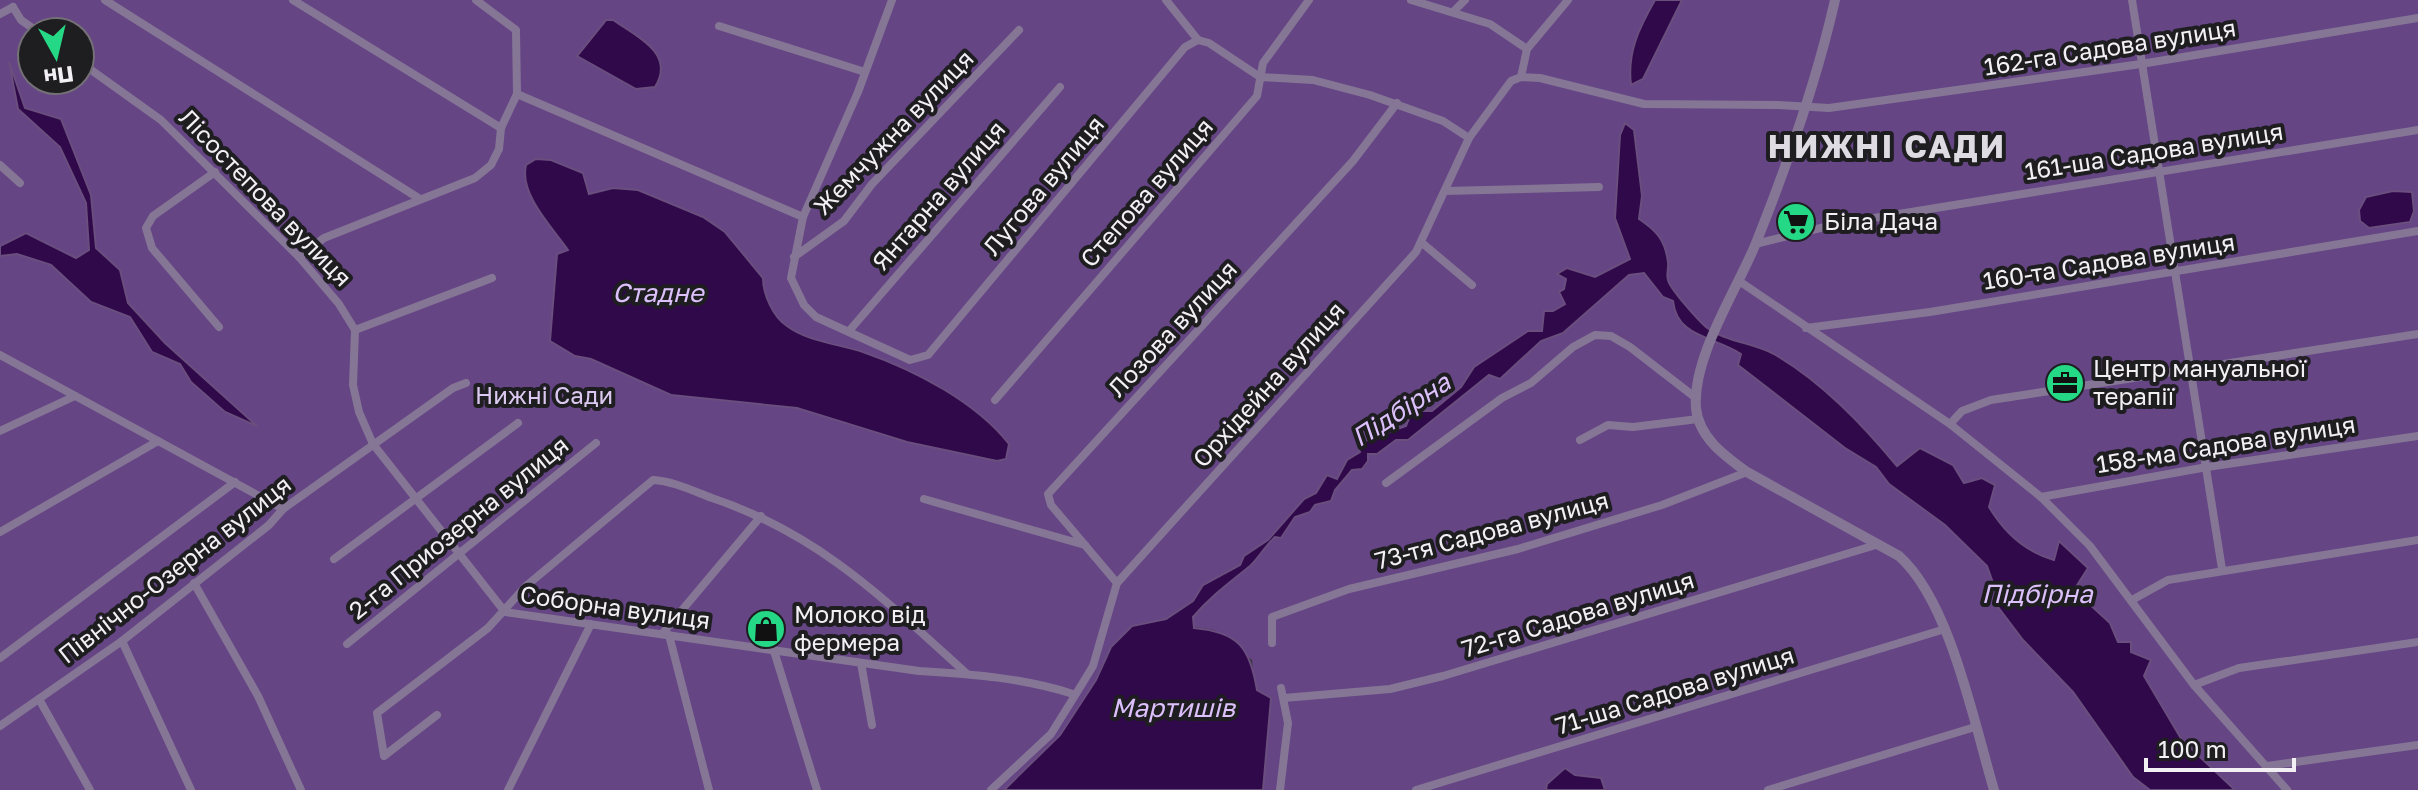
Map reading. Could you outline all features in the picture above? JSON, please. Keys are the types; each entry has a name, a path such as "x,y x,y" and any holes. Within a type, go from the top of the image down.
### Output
{"street":[{"path":"105,0 420,199"},
{"path":"293,0 501,128"},
{"path":"299,257 324,238 475,178 491,165 499,149 501,128 517,94 516,30 476,0"},
{"path":"849,331 816,317 799,296 791,278 793,257 803,217 892,0"},
{"path":"1166,0 1198,40 1209,43 1260,77 1313,80 1397,103 1443,121 1469,138"},
{"name":"Степова вулиця","path":"995,400 1257,96 1263,63 1309,0"},
{"path":"1411,0 1490,24 1527,49"},
{"path":"1454,11 1465,0"},
{"path":"1521,77 1527,49 1568,0"},
{"path":"1835,0 1808,109 1755,244 1703,362 1696,398 1698,419 1713,445 1747,472 1879,544 1914,569 1927,586 1945,629 1994,790"},
{"path":"2132,0 2222,569"},
{"path":"0,14 13,4"},
{"name":"162-га Садова вулиця","path":"1521,77 1644,104 1778,105 1808,109 1891,102 2418,18"},
{"path":"719,26 865,72"},
{"name":"Жемчужна вулиця","path":"793,257 844,221 872,184 1019,30"},
{"name":"Лугова вулиця","path":"849,331 910,360 921,359 1185,47 1198,40"},
{"name":"Лісостепова вулиця","path":"96,73 161,120 215,172 299,257 339,304 355,330"},
{"name":"Орхідейна вулиця","path":"991,790 1051,734 1093,666 1117,583 1416,252 1469,138 1503,87 1521,77"},
{"name":"Янтарна вулиця","path":"849,331 1060,87"},
{"path":"517,94 803,217"},
{"name":"Лозова вулиця","path":"1117,583 1051,505 1048,494 1343,172 1397,103"},
{"name":"161-ша Садова вулиця","path":"1755,244 1837,224 2418,130"},
{"path":"0,165 20,183"},
{"path":"215,172 153,216 146,228 152,248 219,327"},
{"path":"1445,191 1599,187"},
{"name":"160-та Садова вулиця","path":"1805,328 1930,312 2418,231"},
{"path":"1421,242 1472,285"},
{"path":"373,444 359,412 353,385 355,330 492,278"},
{"path":"1739,281 1950,424 2041,497 2090,546 2194,685 2287,790"},
{"path":"1950,424 1962,411 1991,400 2418,334"},
{"path":"1386,483 1502,398 1531,383 1573,347 1595,335 1611,336 1630,347 1696,398"},
{"path":"0,355 283,509"},
{"name":"Північно-Озерна вулиця","path":"0,726 122,641 269,525 283,509 453,388 466,383"},
{"path":"0,431 75,396"},
{"path":"1580,440 1608,425 1633,427 1698,419"},
{"path":"334,559 518,423"},
{"name":"158-ма Садова вулиця","path":"2041,497 2207,467 2418,436"},
{"path":"0,532 158,441"},
{"name":"2-га Приозерна вулиця","path":"347,644 596,443"},
{"name":"Соборна вулиця","path":"373,444 505,612 861,663 966,674 1073,694"},
{"name":"73-тя Садова вулиця","path":"1272,643 1272,617 1285,612 1349,589 1518,549 1662,505 1747,472"},
{"path":"437,715 384,756 377,713 505,612 526,586 653,480 761,516 839,561 966,674"},
{"path":"0,658 235,482"},
{"path":"924,499 1086,545"},
{"path":"709,790 665,635 761,516"},
{"path":"2132,600 2168,580 2418,540"},
{"name":"72-га Садова вулиця","path":"1284,698 1390,689 1443,676 1879,544"},
{"path":"194,583 258,696 301,790"},
{"path":"508,790 591,624"},
{"name":"71-ша Садова вулиця","path":"1416,790 1945,629"},
{"path":"122,641 191,790"},
{"path":"2194,685 2239,668 2418,642"},
{"path":"774,651 817,790"},
{"path":"861,663 872,725"},
{"path":"1280,790 1288,723 1281,688"},
{"path":"39,699 90,790"},
{"path":"1768,790 1975,727"},
{"path":"2267,766 2418,745"}],"green space":[{"name":"Нижні Сади","path":"0,0 2418,0 2418,790 1263,790 1252,660 1214,630 1160,621 1133,626 1111,647 1096,680 1060,735 1004,790 0,790"}],"water":[{"path":"1655,0 1682,0 1643,79 1631,85 1631,62 1636,41"},
{"path":"606,20 613,20 651,47 661,65 655,87 636,89 577,56"},
{"path":"9,62 16,82 16,96 21,96 25,108 61,119 91,195 96,248 120,270 128,303 165,343 257,426 225,412 191,382 180,364 152,352 130,317 91,302 51,265 17,254 0,256 0,246 26,233 76,258 89,250 86,203 60,147 18,109"},
{"path":"1625,123 1634,130 1642,196 1639,219 1662,242 1667,254 1667,278 1697,318 1713,332 1774,354 1809,377 1855,419 1897,466 1920,448 1953,465 1964,483 1982,478 1995,485 1989,507 2009,533 2025,546 2054,560 2059,541 2088,568 2074,590 2110,623 2118,642 2131,642 2131,652 2151,660 2144,676 2182,740 2235,790 2150,790 2133,777 2073,692 2023,640 1995,603 1997,594 1987,566 1945,525 1889,484 1876,467 1845,448 1738,365 1741,354 1689,329 1676,313 1673,301 1663,297 1644,273 1629,275 1563,333 1541,341 1500,379 1489,375 1408,440 1396,440 1377,454 1368,454 1368,461 1362,469 1352,470 1335,490 1331,501 1315,505 1310,512 1295,517 1281,538 1275,537 1253,563 1193,617 1194,628 1222,633 1240,645 1251,663 1257,690 1271,698 1263,790 1004,790 1060,735 1096,680 1111,647 1132,626 1166,619 1193,601 1203,585 1240,565 1244,556 1268,540 1304,499 1316,493 1327,475 1337,479 1347,460 1360,452 1357,444 1406,426 1412,411 1432,411 1461,387 1474,367 1528,331 1542,331 1544,311 1553,311 1565,304 1559,292 1564,289 1566,279 1557,274 1567,268 1595,277 1630,259 1615,218 1620,135"},
{"name":"Стадне","path":"536,159 551,160 583,173 589,194 613,188 638,190 703,217 725,232 763,278 770,305 782,322 804,336 883,359 943,389 980,414 1009,444 1006,459 997,461 907,442 797,408 671,395 591,359 575,356 550,341 557,254 568,250 538,210 527,187 526,165"},
{"path":"2393,191 2412,192 2414,211 2410,222 2369,228 2360,221 2359,210 2366,197"},
{"path":"1565,768 1575,775 1601,778 1605,790 1546,790 1547,784"}],"place":[{"name":"Біла Дача","path":"1796,222"},
{"name":"Центр мануальної терапії","path":"2065,383"},
{"name":"Молоко від фермера","path":"766,629"}],"district":[{"name":"НИЖНІ САДИ","path":"1887,147"}],"water label":[{"name":"Підбірна","path":"1401,410"},
{"name":"Підбірна","path":"2037,594"},
{"name":"Мартишів","path":"1173,708"}]}
